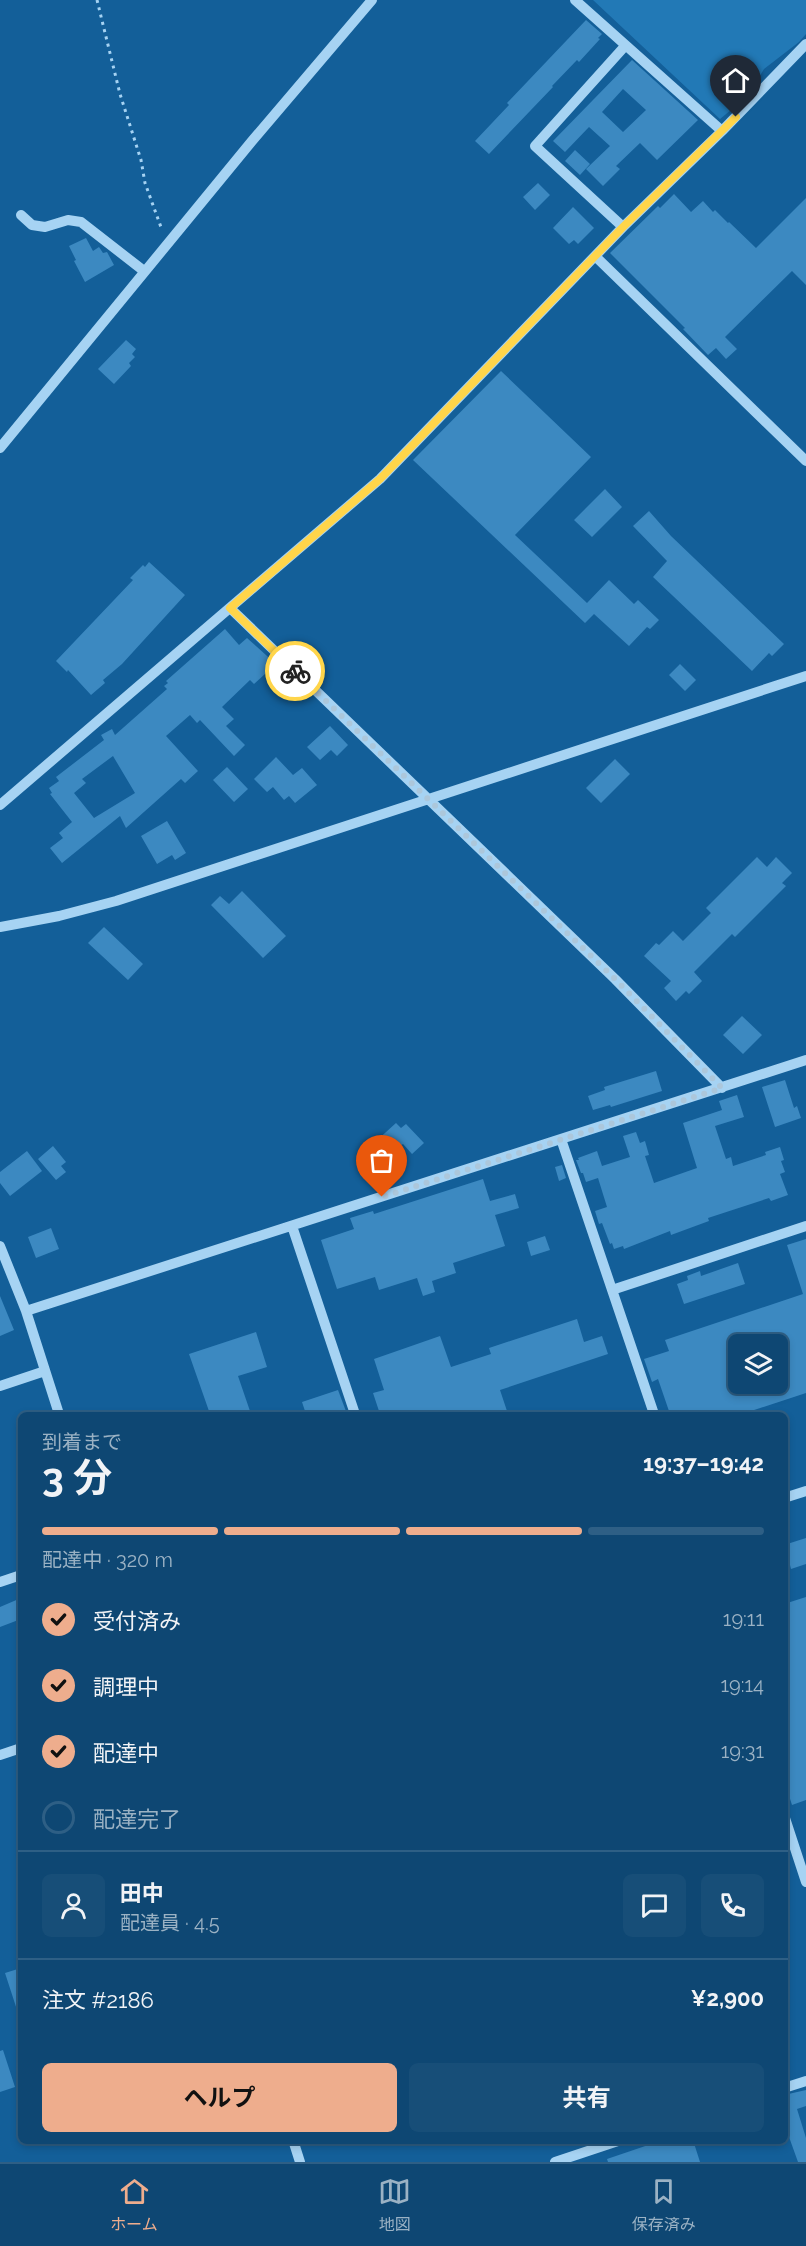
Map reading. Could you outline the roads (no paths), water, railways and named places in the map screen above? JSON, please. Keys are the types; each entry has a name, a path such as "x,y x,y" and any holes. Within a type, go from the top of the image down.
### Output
{"street":[{"path":"0,448 168,242 372,0"},
{"path":"575,0 722,131"},
{"path":"0,806 380,479 623,227 722,131 806,44"},
{"path":"623,227 535,146 625,46"},
{"path":"21,215 32,225 45,226 68,220 81,222 144,271"},
{"path":"596,257 806,461"},
{"path":"230,608 615,979 722,1088"},
{"path":"0,927 59,916 116,901 806,676"},
{"path":"26,1311 806,1060"},
{"path":"561,1139 653,1412"},
{"path":"292,1226 354,1412"},
{"path":"612,1290 806,1226"},
{"path":"0,1246 26,1311 58,1412"},
{"path":"0,1386 45,1371"},
{"path":"788,1497 806,1491"},
{"path":"0,1582 18,1576"},
{"path":"0,1755 18,1749"},
{"path":"788,1827 806,1882"},
{"path":"788,2087 806,2081"},
{"path":"294,2144 300,2162"},
{"path":"555,2162 609,2144"}]}
